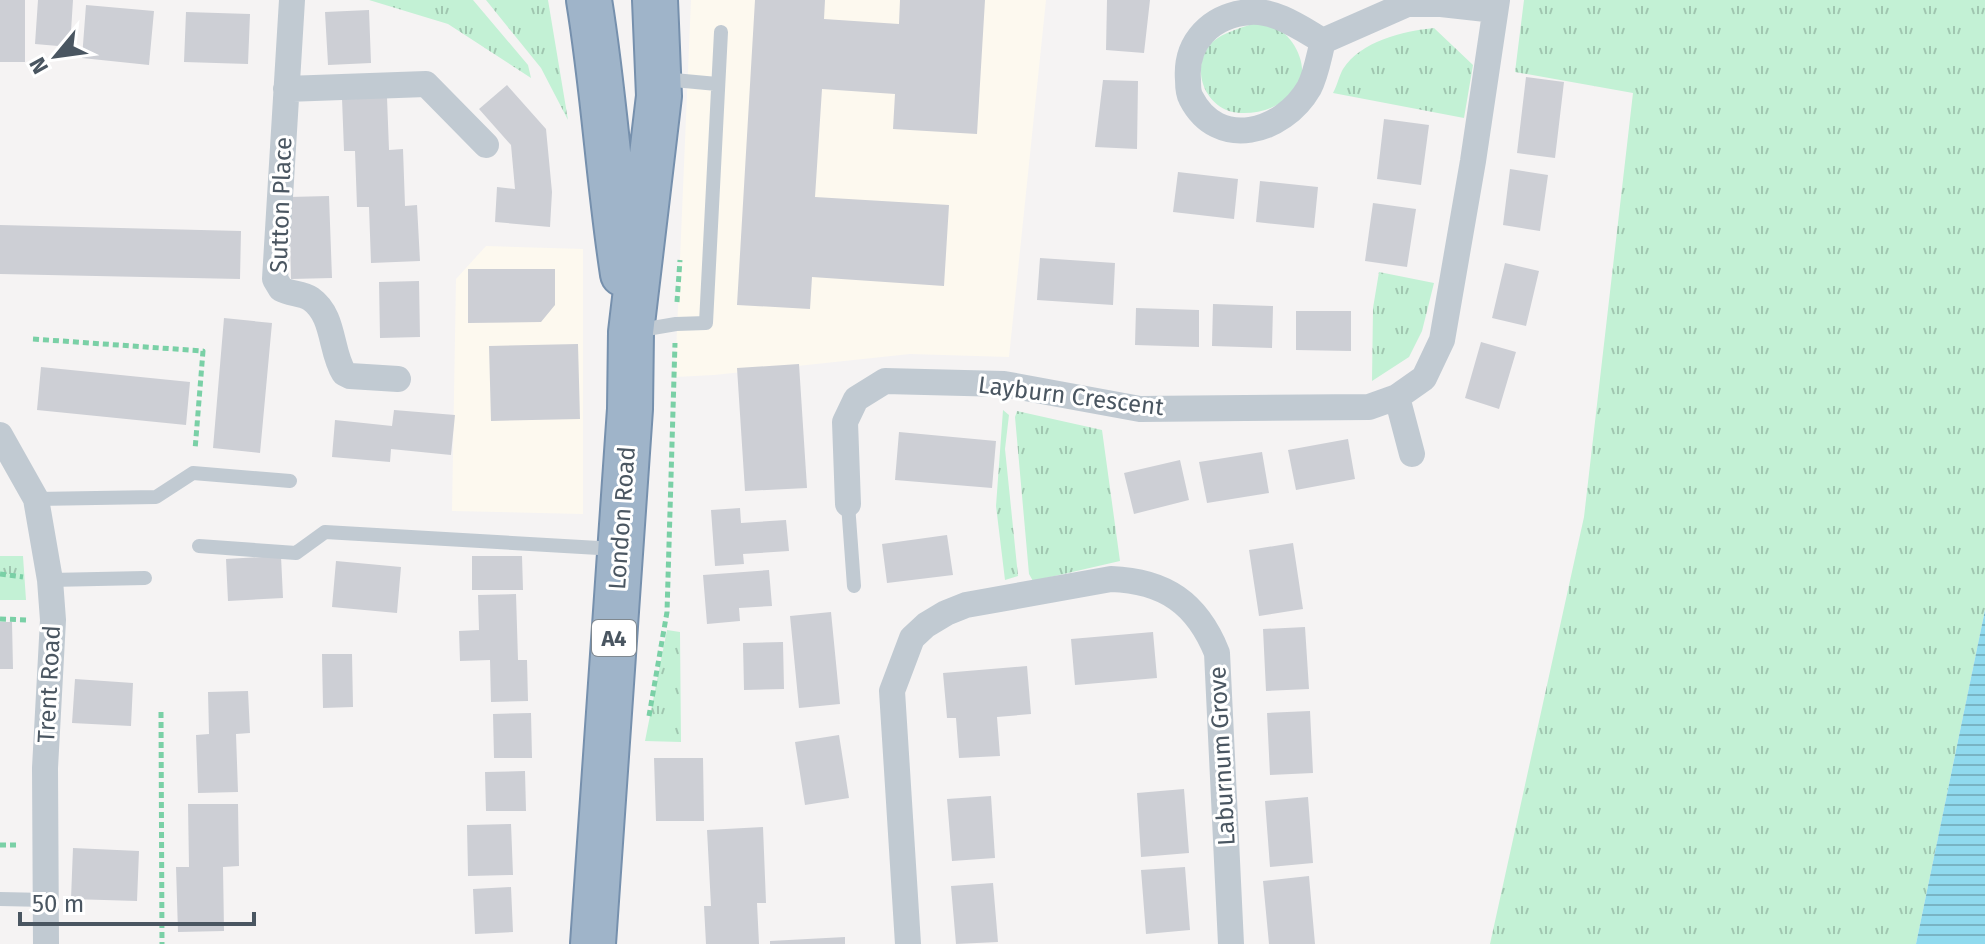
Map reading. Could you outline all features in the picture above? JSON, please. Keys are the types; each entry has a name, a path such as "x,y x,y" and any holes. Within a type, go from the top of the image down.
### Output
{"highway":[{"name":"London Road","path":"589,0 605,112 614,219 631,332"},
{"name":"London Road","path":"593,944 630,409 631,332 659,79 655,0"}],"street":[{"name":"Sutton Place","path":"292,0 275,279 286,292 304,296 319,306 333,336 344,373 398,379"},
{"path":"1323,41 1285,19 1273,16 1251,12 1220,20 1194,40 1186,63 1189,96 1207,120 1234,131 1263,128 1287,115 1309,87 1323,41 1407,4 1496,5"},
{"name":"Layburn Crescent","path":"848,504 845,422 856,399 885,381 1004,384 1140,409 1369,407 1397,397 1424,378 1442,340 1496,5"},
{"path":"286,89 426,84 486,145"},
{"path":"1397,397 1412,454"},
{"name":"Trent Road","path":"0,435 36,499 50,580 53,620 45,768 46,944"},
{"name":"Laburnum Grove","path":"908,944 892,691 912,638 926,625 966,605 1111,579 1152,585 1186,604 1200,620 1217,653 1231,944"}],"lane":[{"path":"631,332 676,324 706,323 721,32"},
{"path":"659,79 717,84"},
{"path":"36,499 156,497 193,473 290,481"},
{"path":"848,504 854,586"},
{"path":"199,546 296,553 325,532 620,549"},
{"path":"50,580 145,578"},
{"path":"0,899 46,900"}],"path":[{"path":"647,728 667,612 681,246"},
{"path":"33,339 203,351 193,473"},
{"path":"161,712 162,944"}],"shaded area":[{"path":"691,0 1046,0 1009,357 910,354 675,377"},
{"path":"486,246 583,249 583,514 452,511 456,279"}],"green space":[{"path":"369,0 473,0 528,65 531,78 448,24"},
{"path":"486,0 548,0 568,120 541,68"},
{"path":"1524,0 1985,0 1985,610 1916,944 1490,944 1584,517 1633,93 1515,72"},
{"path":"1252,24 1268,24 1285,34 1300,58 1302,77 1293,93 1278,105 1258,112 1238,113 1220,107 1213,100 1203,83 1201,64 1209,46 1218,38"},
{"path":"1434,28 1473,65 1464,118 1333,93 1343,69 1360,51 1396,35"},
{"path":"1379,272 1434,283 1422,331 1409,357 1372,381 1373,308"},
{"path":"1003,410 1009,415 1005,449 1018,576 1005,580 996,506"},
{"path":"1017,411 1102,430 1120,561 1033,581 1029,574 1015,417"},
{"path":"0,556 23,556 26,600 0,600"},
{"path":"667,630 680,632 681,742 645,741"}],"water":[{"path":"1985,610 1985,944 1916,944"}],"building":[{"path":"0,0 25,0 25,62 0,62"},
{"path":"38,0 73,0 70,47 35,44"},
{"path":"755,0 825,0 824,19 899,24 900,0 985,0 977,134 893,129 895,94 822,89 815,197 949,205 944,286 812,277 810,309 737,305"},
{"path":"1107,0 1150,0 1144,53 1106,50"},
{"path":"86,5 154,11 149,65 82,58"},
{"path":"369,10 371,63 328,65 325,12"},
{"path":"186,12 250,14 248,64 184,62"},
{"path":"1526,77 1564,82 1555,158 1517,153"},
{"path":"1103,80 1138,81 1137,149 1095,147"},
{"path":"507,85 546,129 552,192 550,227 495,222 497,187 515,189 511,145 479,109"},
{"path":"387,97 389,150 403,149 405,206 417,205 420,261 371,263 369,207 357,207 355,151 344,151 342,98"},
{"path":"1384,119 1429,125 1421,185 1377,179"},
{"path":"1510,169 1548,175 1540,231 1503,225"},
{"path":"1178,172 1238,179 1234,219 1173,212"},
{"path":"1260,181 1318,187 1314,228 1256,222"},
{"path":"329,196 332,278 291,279 289,197"},
{"path":"1373,203 1416,209 1407,267 1365,261"},
{"path":"0,225 241,231 240,279 0,274"},
{"path":"1040,258 1115,263 1113,305 1037,300"},
{"path":"1505,263 1539,271 1526,326 1492,318"},
{"path":"468,269 555,269 555,305 541,322 468,323"},
{"path":"419,281 420,337 380,338 379,282"},
{"path":"1213,304 1273,306 1272,348 1212,346"},
{"path":"1136,308 1199,310 1199,347 1135,345"},
{"path":"1296,311 1351,311 1351,351 1296,350"},
{"path":"224,318 272,323 260,453 213,448"},
{"path":"1481,342 1516,352 1499,409 1465,398"},
{"path":"578,344 580,419 491,421 489,346"},
{"path":"799,364 807,488 745,491 737,368"},
{"path":"41,367 190,382 186,425 37,410"},
{"path":"394,410 455,415 451,455 391,449 390,462 332,457 335,420 392,426"},
{"path":"899,432 996,441 992,488 895,480"},
{"path":"1348,439 1355,479 1296,490 1288,450"},
{"path":"1262,452 1269,493 1207,503 1199,462"},
{"path":"1180,460 1189,500 1134,514 1124,473"},
{"path":"740,508 741,523 786,520 789,551 743,554 744,564 715,566 711,510"},
{"path":"947,535 953,575 887,583 882,544"},
{"path":"1293,543 1303,609 1259,616 1249,550"},
{"path":"281,556 283,598 228,601 226,559"},
{"path":"472,556 522,556 523,590 472,590"},
{"path":"336,561 401,567 397,613 332,607"},
{"path":"769,570 772,606 739,608 740,621 707,624 703,575"},
{"path":"516,594 518,660 527,660 528,701 491,702 490,660 460,661 459,631 479,630 478,595"},
{"path":"831,612 840,704 799,708 790,616"},
{"path":"0,622 12,622 13,669 0,669"},
{"path":"1305,627 1309,689 1266,691 1263,629"},
{"path":"1153,632 1157,678 1075,685 1071,639"},
{"path":"783,642 784,689 744,690 743,643"},
{"path":"322,654 352,654 353,707 323,708"},
{"path":"1027,666 1031,714 997,717 1000,756 959,758 956,718 947,718 943,673"},
{"path":"75,679 133,683 131,726 72,723"},
{"path":"248,691 250,733 236,734 238,792 198,793 196,735 209,734 208,692"},
{"path":"1310,711 1313,773 1270,775 1267,713"},
{"path":"531,713 532,758 494,758 493,714"},
{"path":"839,735 849,798 805,805 795,742"},
{"path":"654,758 703,758 704,821 656,821"},
{"path":"525,771 526,811 486,811 485,772"},
{"path":"1184,789 1189,853 1141,857 1137,793"},
{"path":"991,796 995,858 952,861 947,799"},
{"path":"1308,797 1313,863 1270,867 1265,801"},
{"path":"188,804 238,804 239,866 223,867 224,931 178,932 176,867 189,867"},
{"path":"511,824 513,875 468,876 467,825"},
{"path":"763,827 766,903 757,903 759,944 706,944 704,906 711,906 707,830"},
{"path":"73,848 139,851 137,901 71,899"},
{"path":"1185,867 1190,930 1146,934 1141,870"},
{"path":"1309,876 1315,944 1269,944 1263,881"},
{"path":"993,883 998,942 956,944 951,886"},
{"path":"511,887 513,932 475,934 473,889"},
{"path":"845,937 845,944 770,944 770,941"}]}
